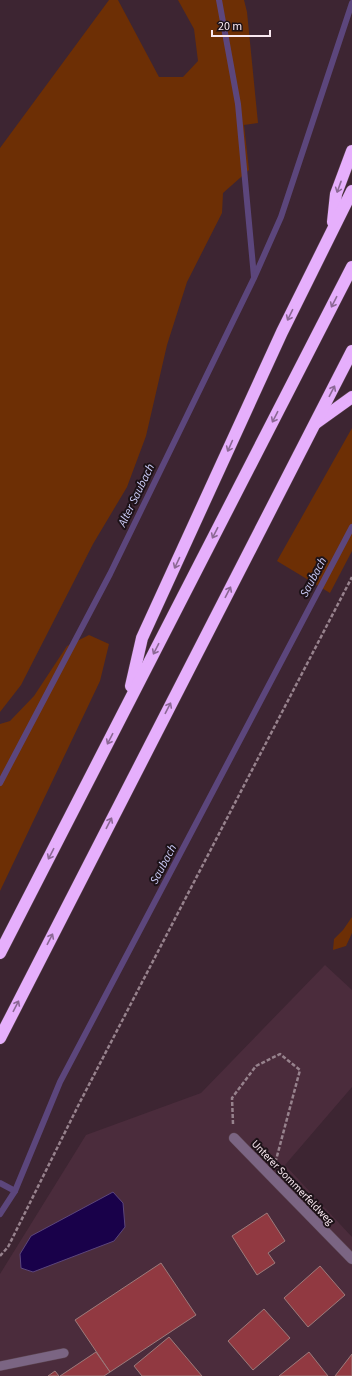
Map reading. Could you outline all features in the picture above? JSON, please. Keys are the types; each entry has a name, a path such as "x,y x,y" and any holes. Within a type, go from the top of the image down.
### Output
{"highway":[{"path":"332,229 336,194 352,150"},
{"path":"127,704 142,638 282,332 352,191"},
{"path":"0,953 352,267"},
{"path":"0,1038 352,351"},
{"path":"314,425 352,397"}],"street":[{"name":"Unterer Sommerfeldweg","path":"234,1138 352,1259"}],"lane":[{"path":"0,1366 64,1353"}],"path":[{"path":"0,1256 8,1247 80,1102 352,577"},
{"path":"234,1138 232,1098 256,1066 280,1054 300,1070 272,1176"}],"shaded area":[{"path":"109,0 118,0 159,77 183,77 198,61 194,29 178,0 244,0 247,12 258,123 244,125 249,170 223,193 222,213 187,282 167,345 146,436 127,487 93,544 21,685 0,712 0,148"},
{"path":"352,428 352,551 330,593 277,561"},
{"path":"89,635 109,644 100,681 0,891 0,724 10,721 34,696 67,646"},
{"path":"352,917 352,933 346,946 333,950 334,939 343,930"},
{"path":"325,965 352,990 352,1087 285,1165 352,1237 352,1376 0,1376 0,1274 86,1135 201,1093"},
{"path":"113,1192 123,1203 125,1227 114,1241 33,1272 21,1268 20,1254 31,1236"}],"building":[{"path":"267,1213 285,1241 268,1253 275,1263 257,1275 232,1236"},
{"path":"161,1263 196,1315 110,1372 75,1320"},
{"path":"320,1266 345,1295 308,1327 284,1298"},
{"path":"264,1309 290,1338 253,1370 228,1341"},
{"path":"169,1337 202,1376 142,1376 134,1366"},
{"path":"96,1352 110,1372 104,1376 60,1376"},
{"path":"309,1352 328,1376 279,1376"},
{"path":"352,1354 352,1376 335,1376"},
{"path":"55,1371 59,1376 48,1376"}],"waterway":[{"path":"219,0 238,104 254,277"},
{"name":"Alter Saubach","path":"0,783 110,574 254,278 281,217 352,3"},
{"name":"Saubach","path":"0,1214 15,1191 60,1082 352,527"},
{"path":"0,1183 15,1191"}]}
